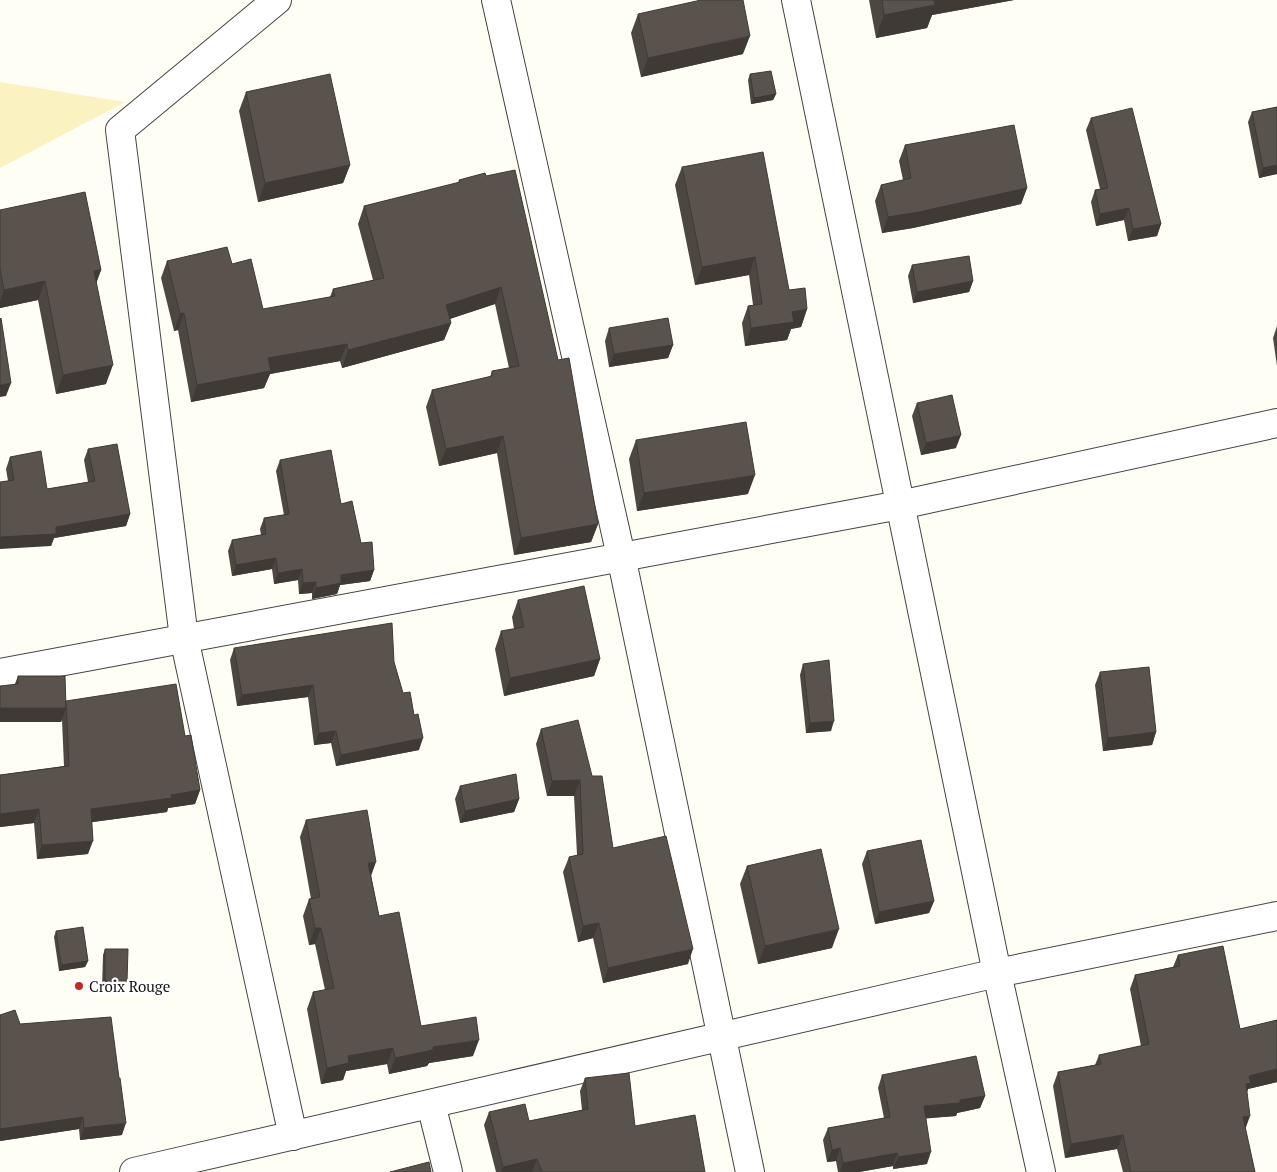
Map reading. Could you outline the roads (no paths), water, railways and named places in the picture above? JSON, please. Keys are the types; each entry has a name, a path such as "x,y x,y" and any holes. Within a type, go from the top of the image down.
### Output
{"street":[{"path":"277,0 120,130 184,638 293,1136"},
{"path":"496,0 621,556 750,1172"},
{"path":"796,0 996,974 1041,1172"},
{"path":"0,673 900,505 1277,423"},
{"path":"134,1172 207,1164 293,1136 431,1104 996,974 1277,916"},
{"path":"431,1104 448,1172"}],"place":[{"name":"Croix Rouge","path":"79,986"}]}
